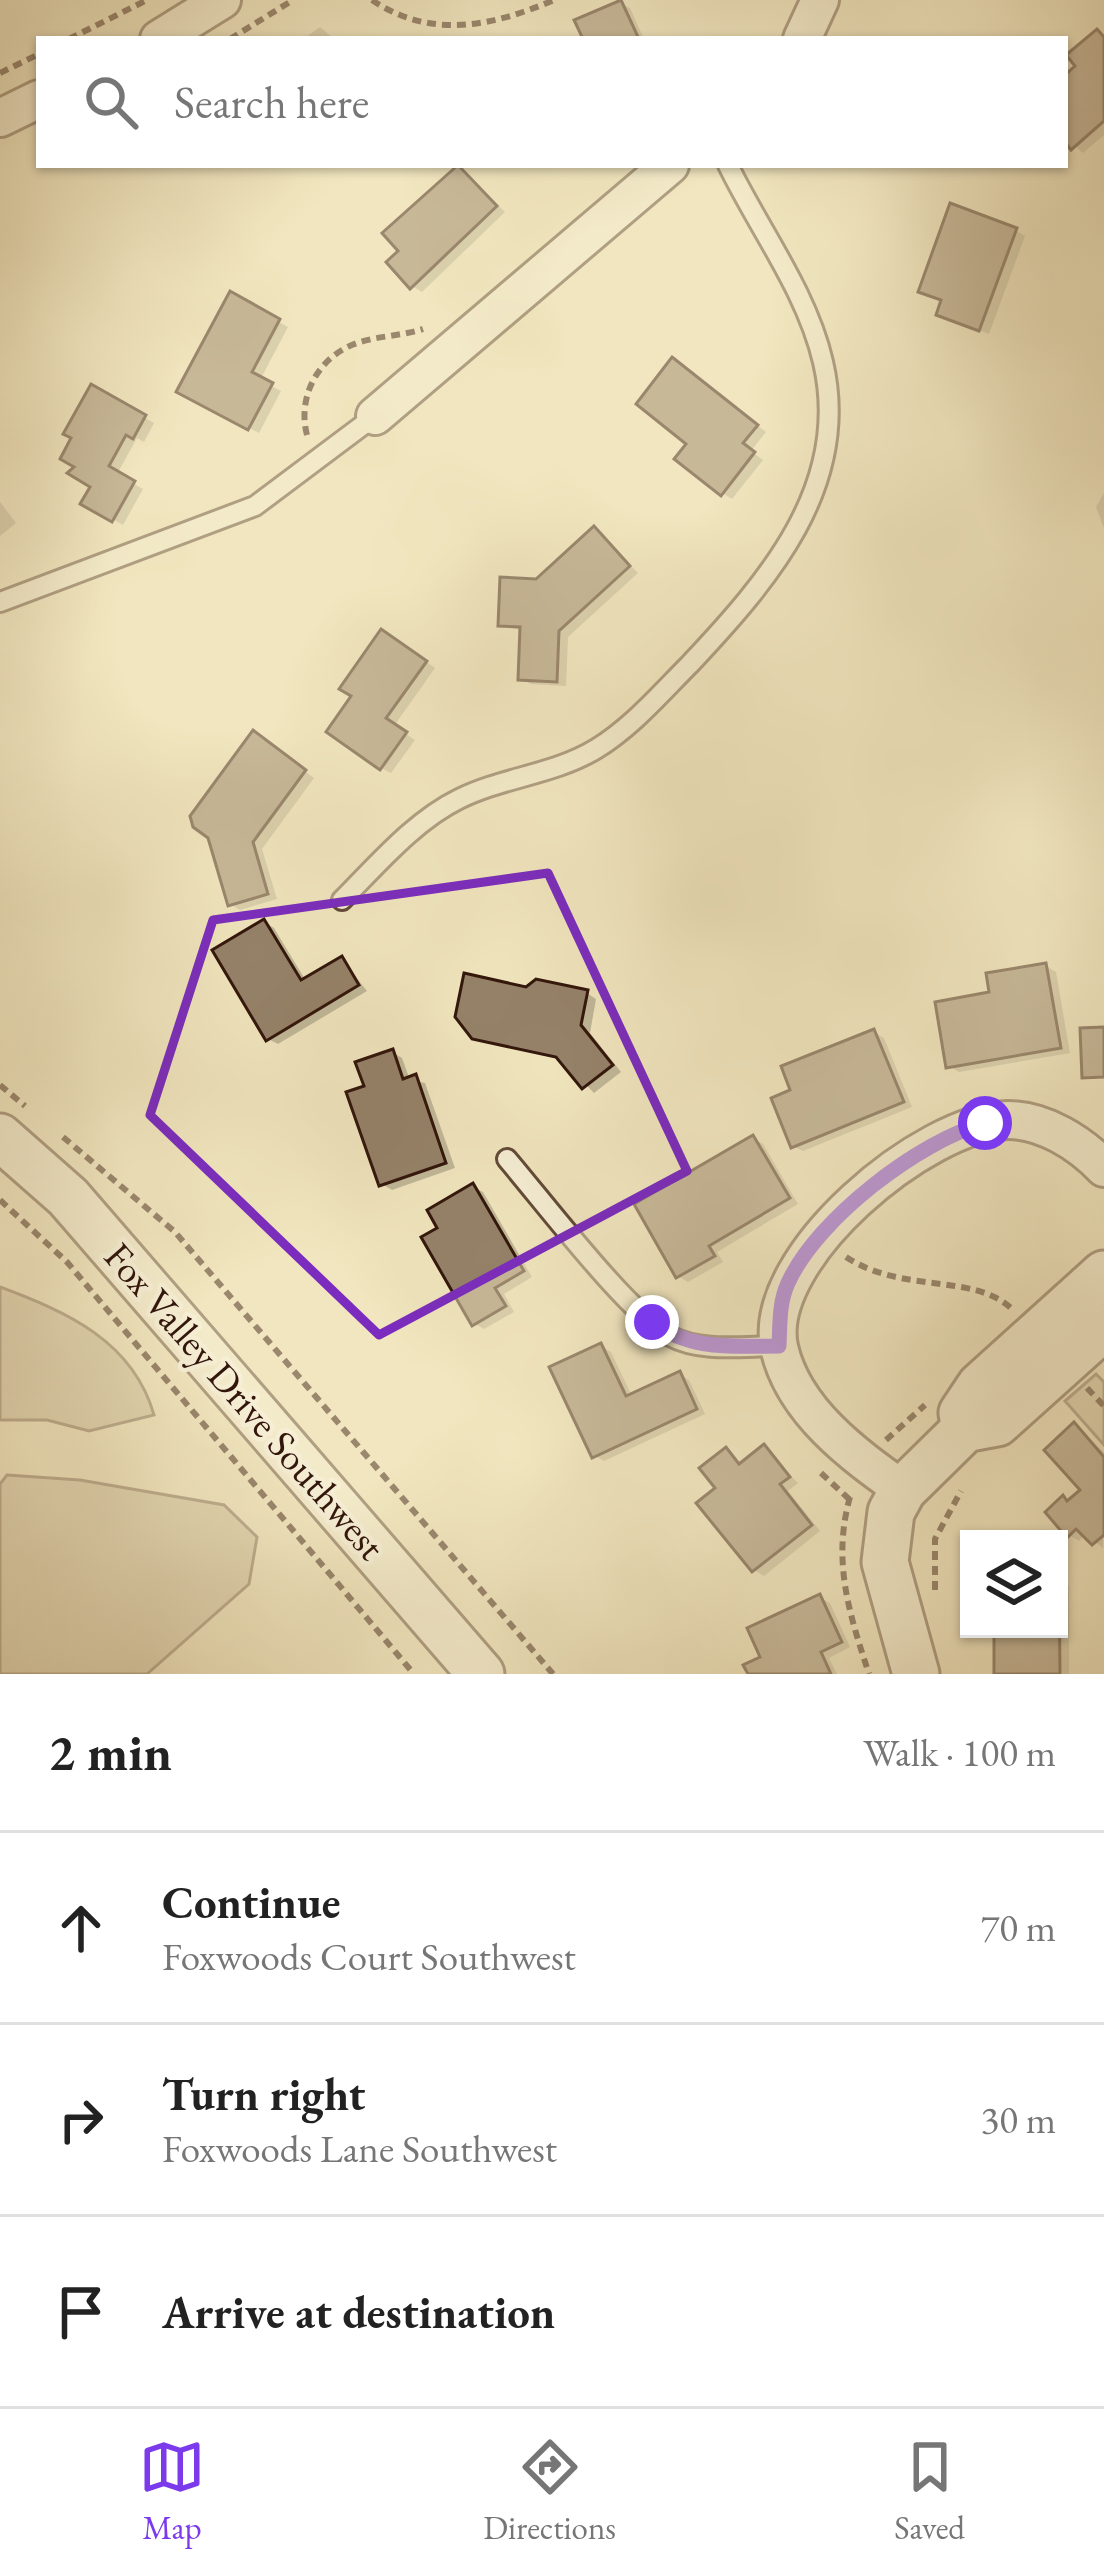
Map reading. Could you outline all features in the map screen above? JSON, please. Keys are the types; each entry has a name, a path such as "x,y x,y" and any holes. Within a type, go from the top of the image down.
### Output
{"street":[{"path":"164,36 222,0"},
{"path":"803,36 820,0"},
{"path":"0,118 36,100"},
{"path":"375,416 666,168"},
{"path":"903,1490 832,1436 806,1401 779,1346 785,1287 818,1238 917,1151 945,1134 1012,1120 1071,1140 1104,1168"},
{"name":"Fox Valley Drive Southwest","path":"16,1125 68,1197 481,1674"},
{"path":"965,1429 962,1413 980,1386 1104,1274"},
{"path":"916,1674 885,1562 891,1513 903,1490 965,1429 997,1423 1104,1327"}],"lane":[{"path":"342,900 412,833 458,799 569,763 613,738 754,596 799,529 824,461 830,401 823,361 794,287 730,168"},
{"path":"0,602 229,518 322,458 375,416"},
{"path":"507,1160 638,1309 670,1336 708,1346 779,1346"}],"path":[{"path":"75,36 147,0"},
{"path":"235,36 293,0"},
{"path":"372,0 418,21 474,26 554,0"},
{"path":"0,73 36,55"},
{"path":"322,458 300,410 308,386 354,344 426,328"},
{"path":"0,1085 16,1125"},
{"path":"50,1128 175,1232 553,1674"},
{"path":"0,1199 67,1262 414,1674"},
{"path":"818,1238 886,1277 926,1287 985,1289 1020,1319"},
{"path":"937,1608 935,1539 947,1509 974,1477"}],"highlighted area":[{"path":"548,873 687,1171 379,1335 150,1115 213,920"}],"shaded area":[{"path":"0,1287 73,1319 114,1349 144,1389 154,1415 89,1431 47,1420 0,1420"},
{"path":"1096,1374 1104,1382 1104,1445 1065,1401"},
{"path":"7,1475 80,1480 224,1505 257,1537 249,1584 147,1674 0,1674 0,1484"}],"building":[{"path":"621,0 638,36 582,36 574,20"},
{"path":"1097,29 1104,37 1104,121 1071,150 1068,72 1075,66 1068,53"},
{"path":"455,168 461,168 497,206 410,289 386,262 398,251 382,233"},
{"path":"950,203 1017,228 979,331 936,315 941,300 918,292"},
{"path":"230,291 280,319 252,372 273,383 248,430 176,392"},
{"path":"672,357 758,425 743,443 755,452 721,496 674,459 686,444 636,404"},
{"path":"91,384 146,415 133,439 126,435 109,466 135,481 112,522 80,504 90,487 67,473 74,467 60,459 71,438 63,434"},
{"path":"594,526 630,566 559,631 557,682 518,680 520,627 498,626 500,577 536,579"},
{"path":"381,629 427,661 386,718 407,732 380,770 326,732 351,696 339,689"},
{"path":"253,730 306,770 253,842 268,894 228,906 208,838 193,827 190,816"},
{"path":"264,919 301,980 342,956 359,985 266,1041 212,950"},
{"path":"1046,963 1061,1048 946,1068 935,1002 989,992 986,973"},
{"path":"464,973 526,987 536,979 588,990 581,1025 613,1065 582,1089 556,1057 472,1039 455,1017"},
{"path":"1104,1027 1104,1077 1082,1078 1080,1028"},
{"path":"874,1029 904,1102 791,1148 771,1098 790,1090 781,1066"},
{"path":"393,1049 403,1079 416,1074 446,1163 379,1186 346,1092 364,1086 355,1062"},
{"path":"753,1135 790,1198 709,1246 715,1256 676,1278 634,1204"},
{"path":"473,1183 524,1271 495,1288 506,1306 472,1326 421,1237 437,1228 427,1210"},
{"path":"601,1343 626,1396 680,1371 697,1409 592,1458 549,1367"},
{"path":"1074,1422 1104,1457 1104,1535 1092,1545 1076,1529 1068,1537 1068,1530 1060,1530 1045,1512 1063,1495 1067,1501 1080,1490 1044,1450"},
{"path":"764,1444 790,1477 780,1484 812,1525 752,1572 696,1503 715,1488 699,1468 726,1447 739,1464"},
{"path":"820,1594 842,1642 821,1652 831,1674 748,1674 743,1665 760,1657 747,1628"},
{"path":"994,1638 1060,1638 1060,1674 994,1674"}],"route":[{"path":"652,1322 670,1336 708,1346 779,1346 785,1287 818,1238 917,1151 945,1134 985,1123"}]}
